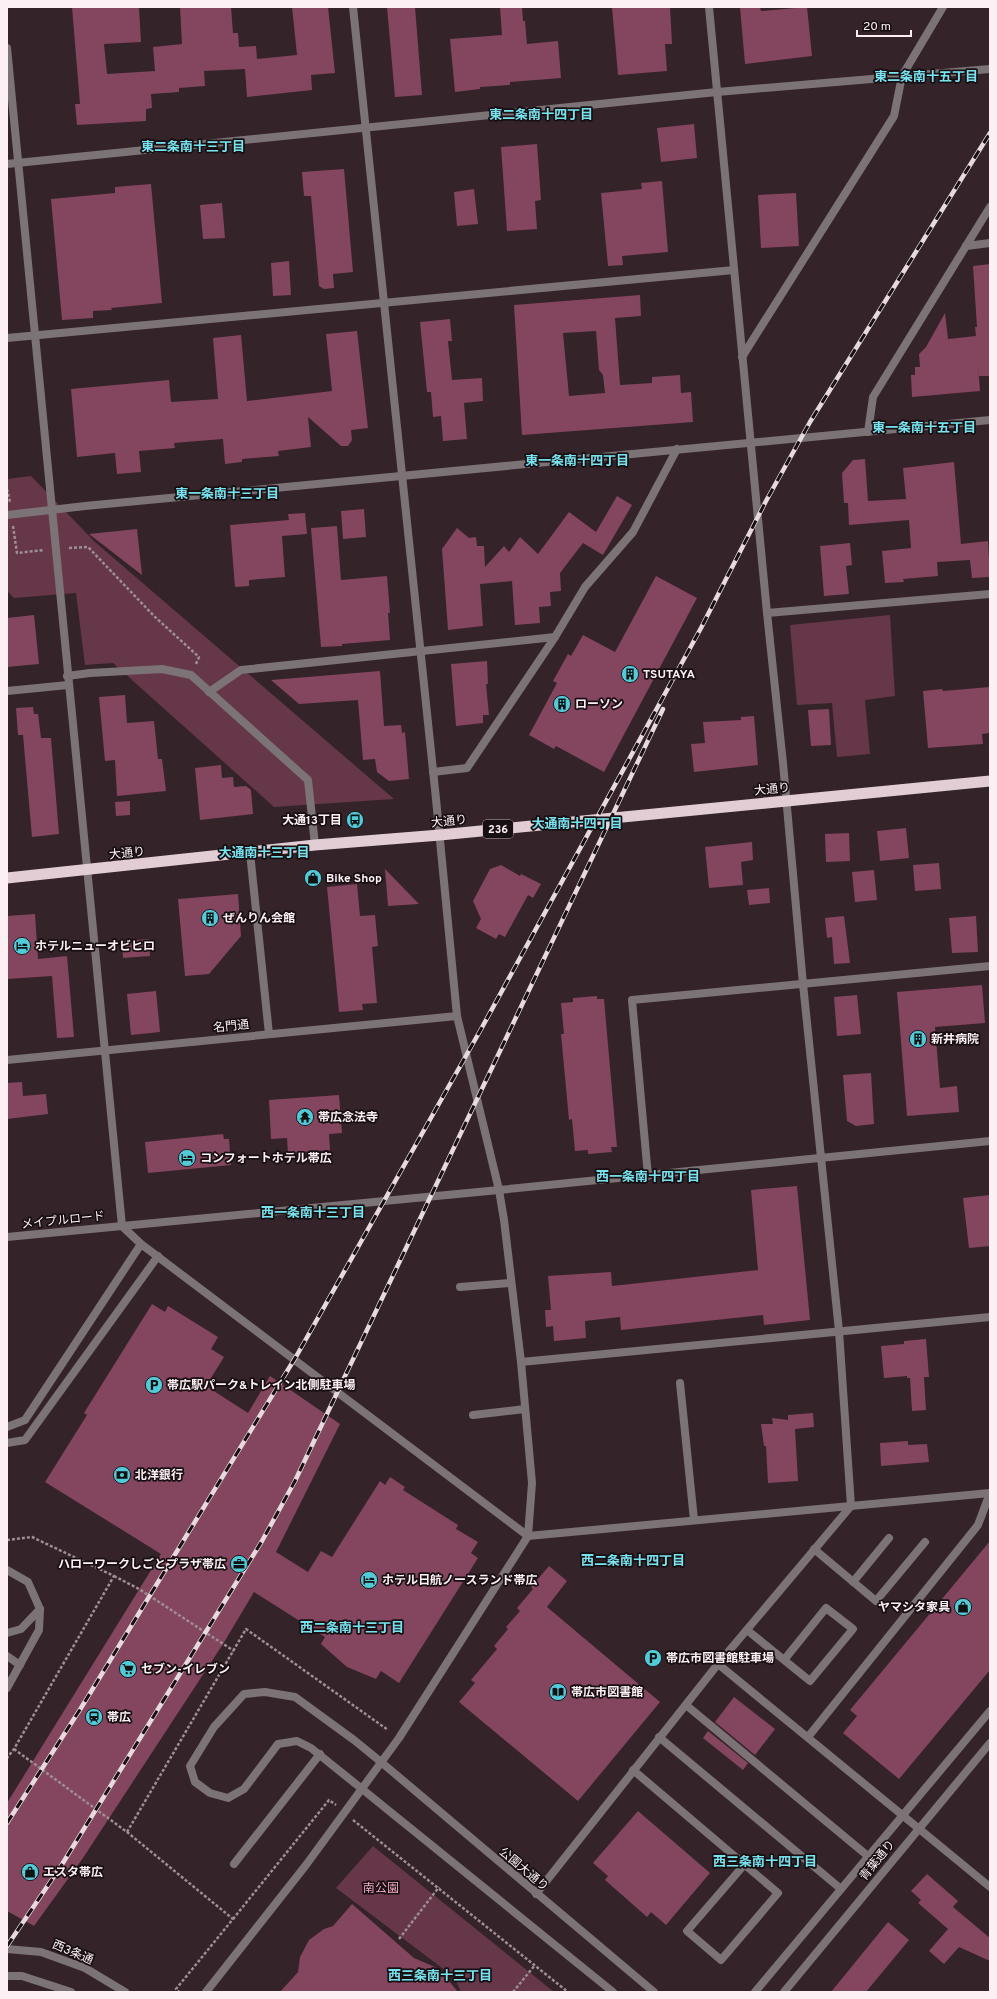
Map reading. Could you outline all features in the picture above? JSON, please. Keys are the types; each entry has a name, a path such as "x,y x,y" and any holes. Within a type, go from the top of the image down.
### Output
{"highway":[{"name":"大通り","path":"7,878 86,871 315,845 440,835 990,780"}],"street":[{"path":"206,1992 345,1813 399,1738 528,1536 532,1483 521,1362 499,1190 457,1016 434,772 353,7"},
{"path":"536,1894 718,1664 851,1506 839,1331 803,984 787,801 767,613 709,7"},
{"path":"742,357 894,116 902,76 943,7"},
{"path":"7,48 86,871 122,1226 141,1244 528,1536 990,1493 978,1525 808,1737"},
{"path":"7,164 717,92 990,69"},
{"path":"868,432 873,397 990,207"},
{"path":"966,246 990,244"},
{"path":"7,338 734,270"},
{"path":"9,515 677,449 990,420"},
{"path":"434,772 468,768 555,638 585,587 633,532 677,449"},
{"path":"767,613 990,594"},
{"path":"209,692 241,670 555,638"},
{"path":"67,676 90,673 162,669 191,676 308,780 315,845"},
{"path":"7,691 68,685"},
{"path":"250,853 269,1034"},
{"path":"648,1176 632,1000 990,966"},
{"name":"名門通","path":"7,1060 457,1016"},
{"name":"メイプルロード","path":"7,1237 648,1176 990,1141"},
{"path":"7,1427 25,1420 141,1244"},
{"path":"7,1443 25,1440 158,1256"},
{"path":"460,1287 511,1283"},
{"path":"521,1362 990,1317"},
{"path":"680,1383 694,1520"},
{"path":"473,1414 525,1409"},
{"path":"853,1582 889,1538"},
{"path":"814,1549 876,1600 925,1542"},
{"path":"7,1570 28,1582 40,1609 39,1630 7,1688"},
{"path":"747,1630 784,1660 810,1681 852,1629 826,1608 784,1660"},
{"path":"7,1633 21,1630 40,1609"},
{"path":"7,1656 20,1665"},
{"path":"718,1664 990,1887"},
{"name":"公園大通り","path":"362,1788 320,1754 297,1741 278,1744 244,1789 228,1798 210,1793 194,1782 190,1766 214,1727 244,1694 265,1692 295,1697 354,1740 381,1762 654,1992"},
{"path":"686,1705 869,1857"},
{"path":"755,1992 990,1711"},
{"path":"659,1737 841,1889"},
{"name":"青葉通り","path":"784,1992 918,1828 990,1744"},
{"path":"234,1864 320,1754"},
{"path":"633,1770 744,1864 778,1894 722,1960 688,1931 744,1864"},
{"path":"362,1788 613,1992"},
{"name":"西3条通","path":"7,1949 41,1952 84,1968 125,1992"},
{"path":"7,1976 22,1976 71,1992"}],"path":[{"path":"7,489 9,515 18,553 88,547 155,617 199,657 191,676"},
{"path":"7,1540 32,1537 114,1576 139,1590 234,1651"},
{"path":"7,1758 14,1749 114,1576"},
{"path":"128,1832 246,1630 399,1738"},
{"path":"14,1749 128,1832 233,1919"},
{"path":"179,1992 176,1989 329,1800 568,1992"},
{"path":"399,1939 439,1887"},
{"path":"513,1992 535,1965"}],"green space":[{"path":"31,476 95,542 394,799 274,807 113,663 85,665 76,593 14,598 7,591 7,479"},
{"path":"890,615 895,696 865,700 870,754 837,757 832,703 797,705 790,625"},
{"name":"南公園","path":"373,1846 554,1992 461,1992 454,1977 336,1888"}],"building":[{"path":"72,7 139,7 141,42 104,44 107,74 155,71 153,47 182,44 180,7 231,7 233,33 238,33 239,47 256,46 257,59 297,55 292,7 328,7 335,73 311,75 312,90 247,97 245,69 204,71 205,86 179,88 179,92 151,94 152,108 146,109 146,121 77,125 75,104 80,104"},
{"path":"387,7 415,7 422,95 395,97"},
{"path":"500,7 522,7 527,44 558,41 561,78 510,82 510,85 480,87 480,89 455,92 450,39 502,35"},
{"path":"612,7 670,7 672,44 665,44 667,71 618,75"},
{"path":"740,7 760,7 761,11 807,7 812,56 745,64"},
{"path":"694,124 697,158 661,162 657,128"},
{"path":"537,144 541,200 535,201 537,229 507,231 501,147"},
{"path":"344,169 353,272 333,274 334,288 324,289 319,286 311,196 304,196 302,172"},
{"path":"662,181 668,252 622,256 623,265 608,266 601,193 642,189 641,183"},
{"path":"151,184 162,303 93,311 93,318 62,320 51,199 115,193 115,187"},
{"path":"474,189 478,224 457,226 454,192"},
{"path":"796,193 799,246 761,248 758,195"},
{"path":"222,203 225,238 203,239 200,205"},
{"path":"289,261 291,295 273,296 271,263"},
{"path":"990,264 990,376 979,376 978,365 980,391 912,397 911,375 915,375 915,367 920,367 919,354 926,347 945,313 948,339 976,336 975,327 977,327 973,266"},
{"path":"640,295 641,316 615,318 620,385 652,383 652,377 680,375 681,393 691,392 693,422 522,435 514,305","holes":["596,331 599,370 603,375 605,393 569,396 563,333"]},
{"path":"450,319 452,341 448,341 452,380 482,378 483,401 464,403 467,439 443,441 441,416 433,417 431,392 427,392 420,322"},
{"path":"357,331 368,428 351,430 352,440 348,446 341,446 308,417 311,447 278,451 279,456 242,459 242,462 225,464 223,439 174,443 175,448 139,451 141,472 117,474 115,453 77,457 71,389 169,380 171,402 218,399 213,338 241,335 247,401 332,391 326,334"},
{"path":"865,459 868,501 906,499 903,468 954,462 961,544 988,541 990,577 972,578 970,560 937,562 938,576 903,579 904,582 885,583 882,551 911,548 909,520 849,525 848,503 844,503 842,473 853,460"},
{"path":"617,496 632,505 603,555 583,543 560,573 561,591 550,592 551,606 539,607 540,623 515,625 512,581 480,584 483,626 448,630 442,549 457,528 469,538 476,537 477,546 484,546 485,567 504,546 509,552 520,537 538,554 569,512 596,532"},
{"path":"364,509 366,537 343,539 341,511"},
{"path":"305,513 307,534 282,536 285,577 249,580 249,586 235,587 230,525 289,520 288,514"},
{"path":"337,526 341,580 387,576 390,613 388,613 390,640 321,647 311,528"},
{"path":"137,529 142,575 89,534"},
{"path":"850,543 852,565 846,566 849,594 824,596 820,546"},
{"name":"TSUTAYA","path":"656,576 697,598 604,772 556,746 554,749 529,735 557,683 553,681 568,654 571,656 583,635 615,652"},
{"path":"34,615 39,664 7,667 7,618"},
{"path":"487,661 488,684 486,684 489,715 483,715 483,723 456,726 451,664"},
{"path":"380,671 384,726 401,725 402,733 405,732 409,779 389,781 377,772 375,759 363,760 358,700 299,704 271,680"},
{"path":"990,687 990,733 982,734 983,744 928,748 923,691"},
{"path":"125,695 127,723 154,721 158,759 162,759 166,791 117,796 115,760 105,761 99,697"},
{"path":"33,707 34,714 38,714 41,738 51,738 59,834 32,837 23,735 18,735 16,708"},
{"path":"829,709 831,745 811,746 808,710"},
{"path":"754,716 758,765 694,772 691,744 705,743 703,722 741,720 741,717"},
{"path":"221,765 222,778 233,777 234,787 246,786 251,790 253,814 200,820 195,768"},
{"path":"130,801 130,815 116,816 115,802"},
{"path":"906,828 909,858 880,861 877,831"},
{"path":"849,833 850,861 826,862 825,834"},
{"path":"752,842 753,860 741,862 743,885 709,888 705,847"},
{"path":"939,863 941,889 915,891 913,865"},
{"path":"501,865 520,876 521,874 541,884 533,898 528,895 505,937 499,934 496,939 476,928 481,919 473,901 490,869"},
{"path":"385,869 419,904 388,906"},
{"path":"874,870 877,900 855,902 852,872"},
{"path":"357,884 360,916 375,915 378,946 372,947 377,1003 362,1004 363,1010 339,1012 327,887"},
{"path":"769,888 770,903 749,905 747,890"},
{"name":"ぜんりん会館","path":"238,894 241,936 209,974 185,976 178,899"},
{"path":"35,914 38,959 67,956 74,1037 57,1038 52,976 7,979 7,916"},
{"path":"844,916 850,963 834,964 832,937 827,938 825,918"},
{"path":"976,916 978,952 952,953 949,918"},
{"path":"149,939 150,956 123,958 122,941"},
{"name":"新井病院","path":"982,985 985,1023 935,1027 940,1088 957,1086 959,1112 907,1116 897,992"},
{"path":"156,991 160,1032 131,1035 127,994"},
{"path":"857,995 861,1034 837,1036 834,997"},
{"path":"597,996 597,999 604,999 617,1147 611,1147 612,1152 588,1154 588,1150 575,1151 572,1119 569,1120 561,1034 564,1034 561,1003 573,1002 573,998"},
{"path":"871,1073 874,1124 856,1126 847,1121 843,1075"},
{"path":"22,1082 23,1096 46,1094 48,1114 7,1119 7,1083"},
{"name":"帯広念法寺","path":"339,1095 342,1133 329,1134 330,1150 288,1153 287,1138 271,1139 269,1100"},
{"name":"コンフォートホテル帯広","path":"223,1134 224,1139 229,1139 231,1165 148,1173 145,1142"},
{"path":"797,1186 810,1320 764,1325 763,1315 621,1330 620,1317 585,1321 586,1338 554,1341 553,1326 546,1327 545,1310 551,1310 548,1276 611,1272 612,1286 758,1270 751,1190"},
{"path":"990,1195 990,1246 969,1248 963,1198"},
{"path":"152,1304 165,1312 168,1306 218,1337 211,1349 224,1357 206,1386 248,1413 270,1376 340,1424 276,1552 308,1572 321,1551 332,1557 380,1481 385,1485 390,1477 405,1487 403,1490 458,1525 456,1529 478,1542 471,1553 478,1558 399,1683 381,1671 376,1679 347,1667 321,1644 325,1637 254,1592 223,1644 83,1858 34,1926 7,1911 7,1803 161,1554 45,1482 87,1415 84,1413"},
{"path":"926,1339 929,1377 924,1377 926,1410 912,1411 910,1378 907,1378 907,1376 884,1378 881,1346 904,1344 904,1341"},
{"path":"813,1413 814,1427 795,1429 798,1481 768,1483 766,1446 764,1446 761,1424 773,1424 772,1418 788,1420 788,1415"},
{"path":"908,1441 908,1445 927,1444 929,1462 881,1466 880,1443"},
{"name":"ヤマシタ家具","path":"990,1541 990,1670 899,1779 843,1733 857,1716 850,1710"},
{"name":"帯広市図書館","path":"549,1566 567,1581 547,1607 660,1702 578,1801 459,1702 475,1683 471,1680 497,1649 494,1646 508,1629 506,1627 520,1611 517,1608 533,1589 531,1587"},
{"path":"734,1697 775,1729 755,1755 715,1722"},
{"path":"708,1731 748,1763 743,1770 703,1738"},
{"path":"638,1811 710,1873 666,1925 651,1912 647,1917 605,1880 608,1876 593,1863"},
{"path":"927,1874 958,1901 953,1907 990,1938 990,1961 959,1947 944,1964 929,1951 948,1929 918,1903 921,1900 911,1891"},
{"path":"352,1904 414,1958 435,1967 444,1975 458,1992 280,1992 298,1972 300,1957 309,1940 324,1929 333,1926"},
{"path":"888,1922 909,1940 866,1992 831,1992"}],"railway":[{"path":"7,1823 81,1708 297,1355 480,1031 701,628 766,501 810,422 990,133"},
{"path":"7,1946 61,1866 262,1541 295,1481 663,709"}],"place":[{"name":"TSUTAYA","path":"630,674"},
{"name":"ローソン","path":"562,704"},
{"name":"大通13丁目","path":"355,820"},
{"name":"Bike Shop","path":"313,878"},
{"name":"ぜんりん会館","path":"210,918"},
{"name":"ホテルニューオビヒロ","path":"22,946"},
{"name":"新井病院","path":"918,1039"},
{"name":"帯広念法寺","path":"305,1117"},
{"name":"コンフォートホテル帯広","path":"187,1158"},
{"name":"帯広駅パーク&トレイン北側駐車場","path":"154,1385"},
{"name":"北洋銀行","path":"122,1475"},
{"name":"ハローワークしごとプラザ帯広","path":"239,1564"},
{"name":"ホテル日航ノースランド帯広","path":"369,1580"},
{"name":"ヤマシタ家具","path":"963,1607"},
{"name":"帯広市図書館駐車場","path":"653,1658"},
{"name":"セブン-イレブン","path":"128,1669"},
{"name":"帯広市図書館","path":"558,1692"},
{"name":"帯広","path":"94,1717"},
{"name":"エスタ帯広","path":"30,1872"}],"district":[{"name":"東二条南十五丁目","path":"926,76"},
{"name":"東二条南十四丁目","path":"541,114"},
{"name":"東二条南十三丁目","path":"193,146"},
{"name":"東一条南十五丁目","path":"924,427"},
{"name":"東一条南十四丁目","path":"577,460"},
{"name":"東一条南十三丁目","path":"227,493"},
{"name":"大通南十四丁目","path":"577,823"},
{"name":"大通南十三丁目","path":"264,852"},
{"name":"西一条南十四丁目","path":"648,1176"},
{"name":"西一条南十三丁目","path":"313,1212"},
{"name":"西二条南十四丁目","path":"633,1560"},
{"name":"西二条南十三丁目","path":"352,1627"},
{"name":"西三条南十四丁目","path":"765,1861"},
{"name":"西三条南十三丁目","path":"440,1975"}]}
